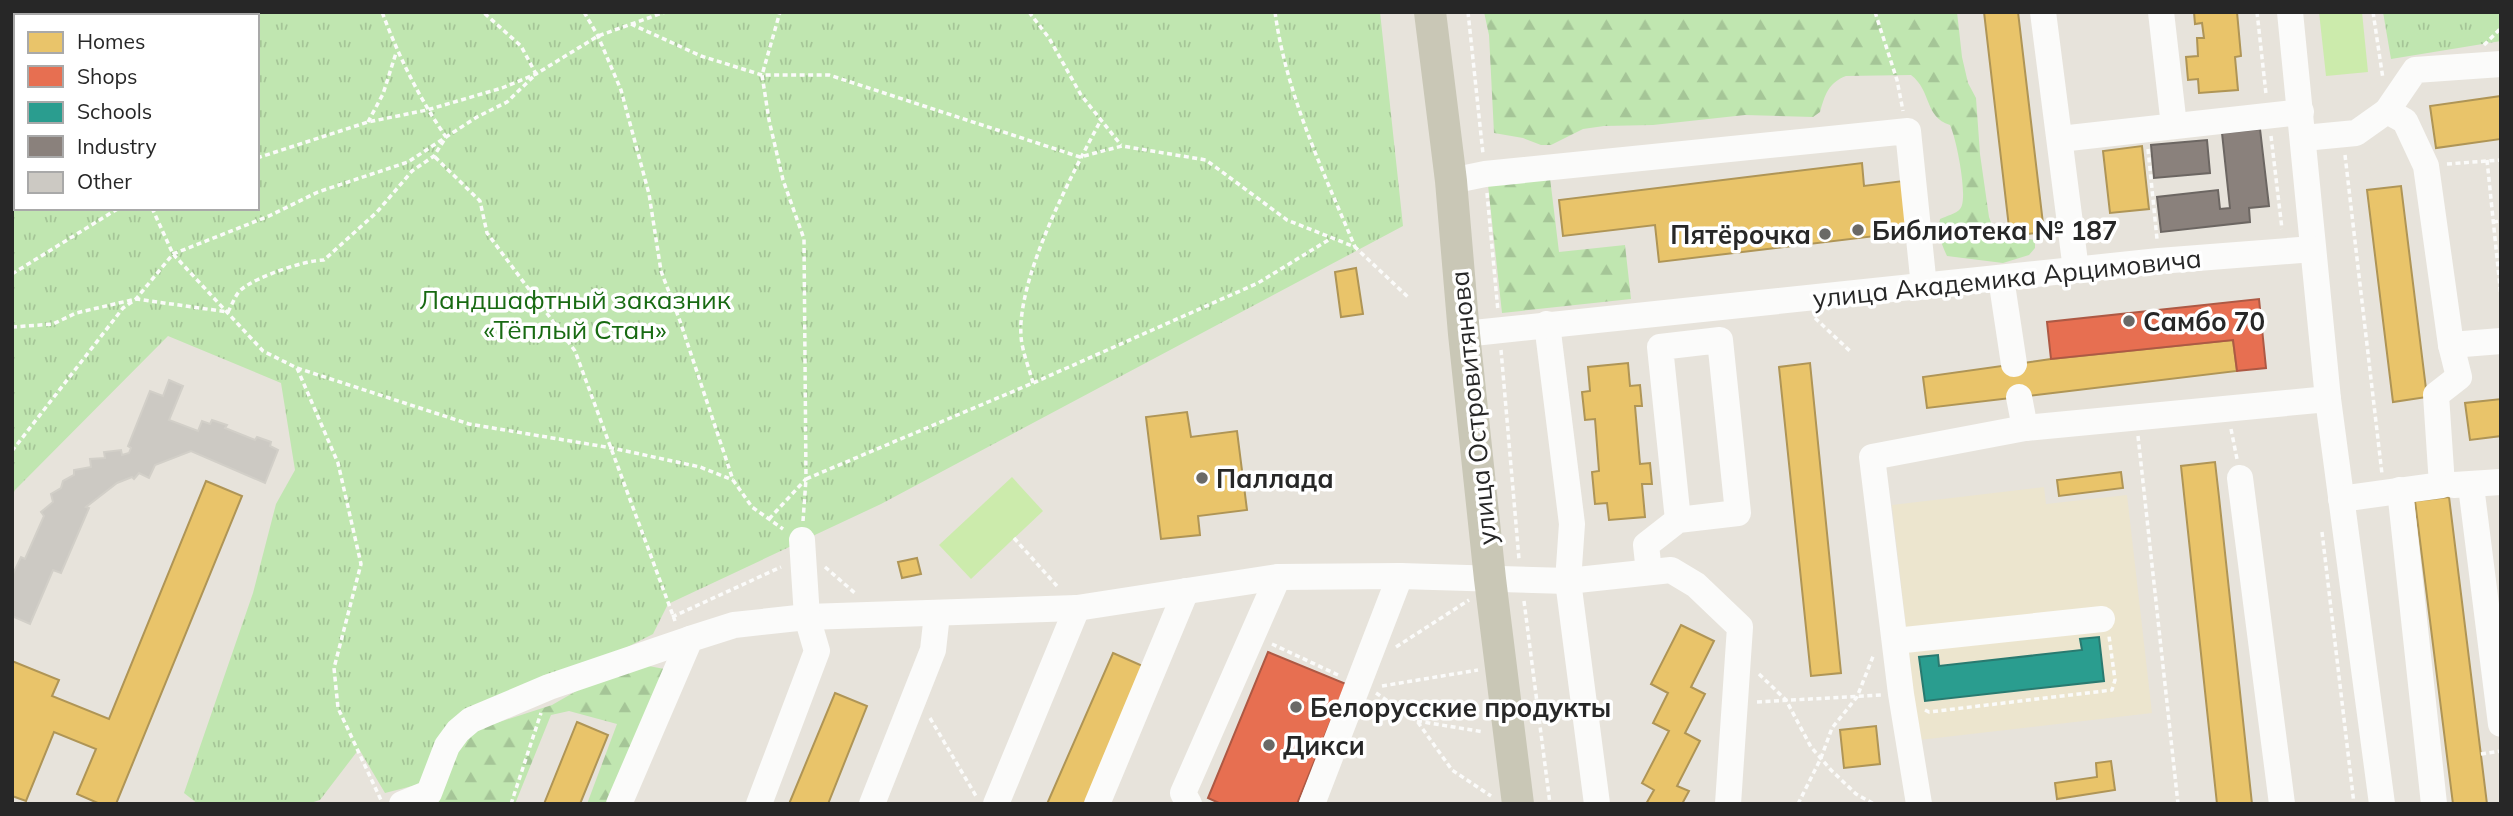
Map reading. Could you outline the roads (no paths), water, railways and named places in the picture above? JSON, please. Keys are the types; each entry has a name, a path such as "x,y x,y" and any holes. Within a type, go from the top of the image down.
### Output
{"main road":[{"name":"улица Островитянова","path":"1430,12 1451,180 1464,334 1494,586 1505,800"}],"street":[{"path":"2043,12 2076,270"},
{"path":"2161,12 2174,126"},
{"path":"2290,12 2328,399 2382,804"},
{"path":"2060,139 2174,126 2302,125 2343,135 2356,133 2387,111 2415,70 2501,64"},
{"path":"2387,111 2405,121 2426,166 2451,345 2459,377 2436,395 2442,485"},
{"path":"1451,180 1485,174 1908,131 1924,288"},
{"name":"улица Академика Арцимовича","path":"1464,334 1924,288 2159,261 2313,250"},
{"path":"2001,278 2014,364"},
{"path":"1547,324 1572,524 1568,582 1597,804"},
{"path":"1649,572 1646,545 1678,520 1738,513 1720,340 1660,347 1678,520"},
{"path":"2451,345 2501,341"},
{"path":"2019,397 2025,428"},
{"path":"1919,804 1911,700 1886,644 1872,457 2025,428 2328,399"},
{"path":"2241,478 2282,804"},
{"path":"2341,499 2442,485 2471,486 2501,482"},
{"path":"2471,486 2501,724"},
{"path":"2392,491 2434,804"},
{"path":"759,804 817,651 807,617 803,548"},
{"path":"402,804 429,793 447,746 471,720 549,687 733,625 807,617 1077,608 1278,577 1400,576 1494,586 1568,582 1671,570 1696,585 1740,627 1728,804"},
{"path":"1312,804 1400,576"},
{"path":"1189,804 1183,793 1278,577"},
{"path":"1097,804 1186,591"},
{"path":"996,804 1077,608"},
{"path":"872,804 933,650 937,614"},
{"path":"1886,644 2102,619"},
{"path":"619,804 690,639"}],"place":[{"name":"Библиотека № 187","path":"1858,230"},
{"name":"Пятёрочка","path":"1825,234"},
{"name":"Самбо 70","path":"2129,321"},
{"name":"Паллада","path":"1202,478"},
{"name":"Белорусские продукты","path":"1296,707"},
{"name":"Дикси","path":"1269,745"}],"park label":[{"name":"Ландшафтный заказник «Тёплый Стан»","path":"575,314"}]}
